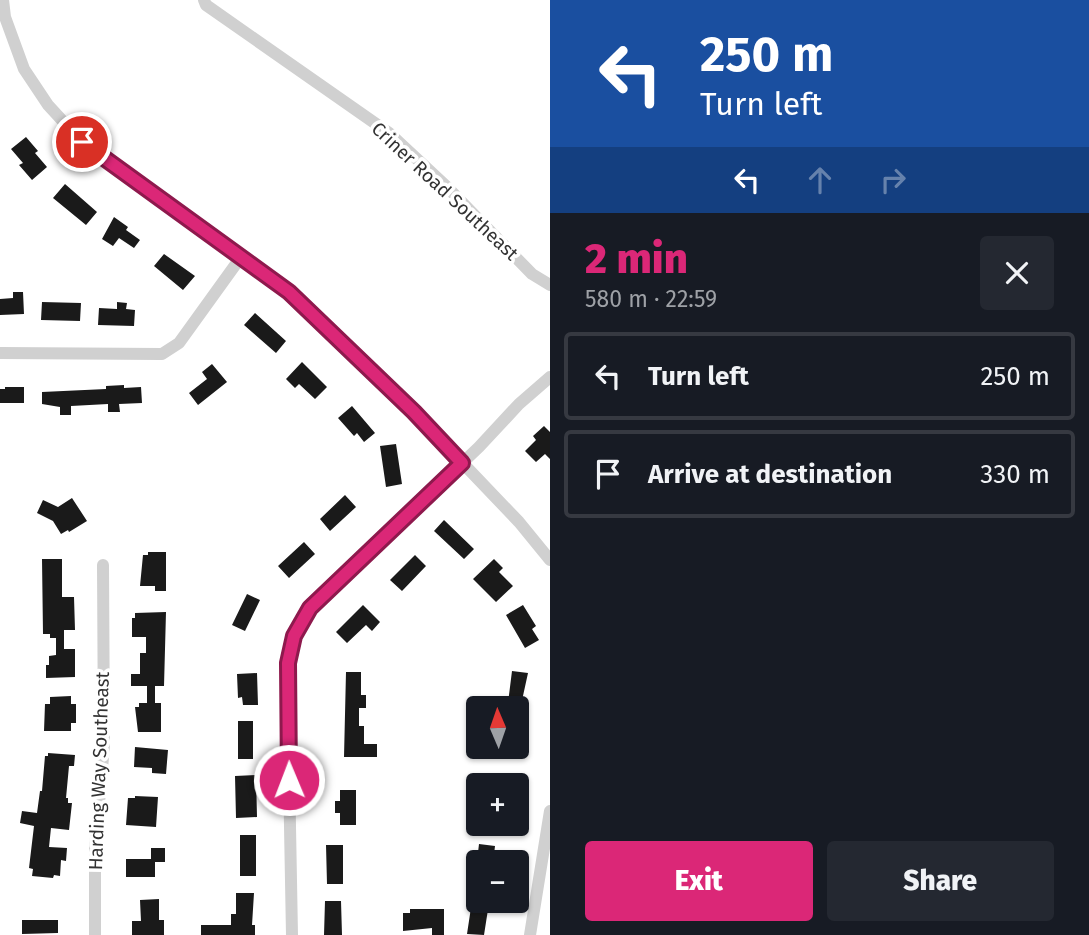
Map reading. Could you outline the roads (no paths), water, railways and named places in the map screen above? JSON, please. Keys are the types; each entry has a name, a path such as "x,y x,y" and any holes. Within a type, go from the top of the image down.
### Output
{"street":[{"path":"3,0 5,18 24,69 48,105 82,142 289,292 414,412 519,522 550,560"},
{"name":"Criner Road Southeast","path":"204,0 206,5 389,133 448,188 531,274 550,285"},
{"path":"0,354 162,354 179,343 240,257"},
{"path":"292,935 288,663 294,636 310,608 550,377"},
{"name":"Harding Way Southeast","path":"95,935 95,849 104,746 103,565"},
{"path":"530,935 550,811"}]}
